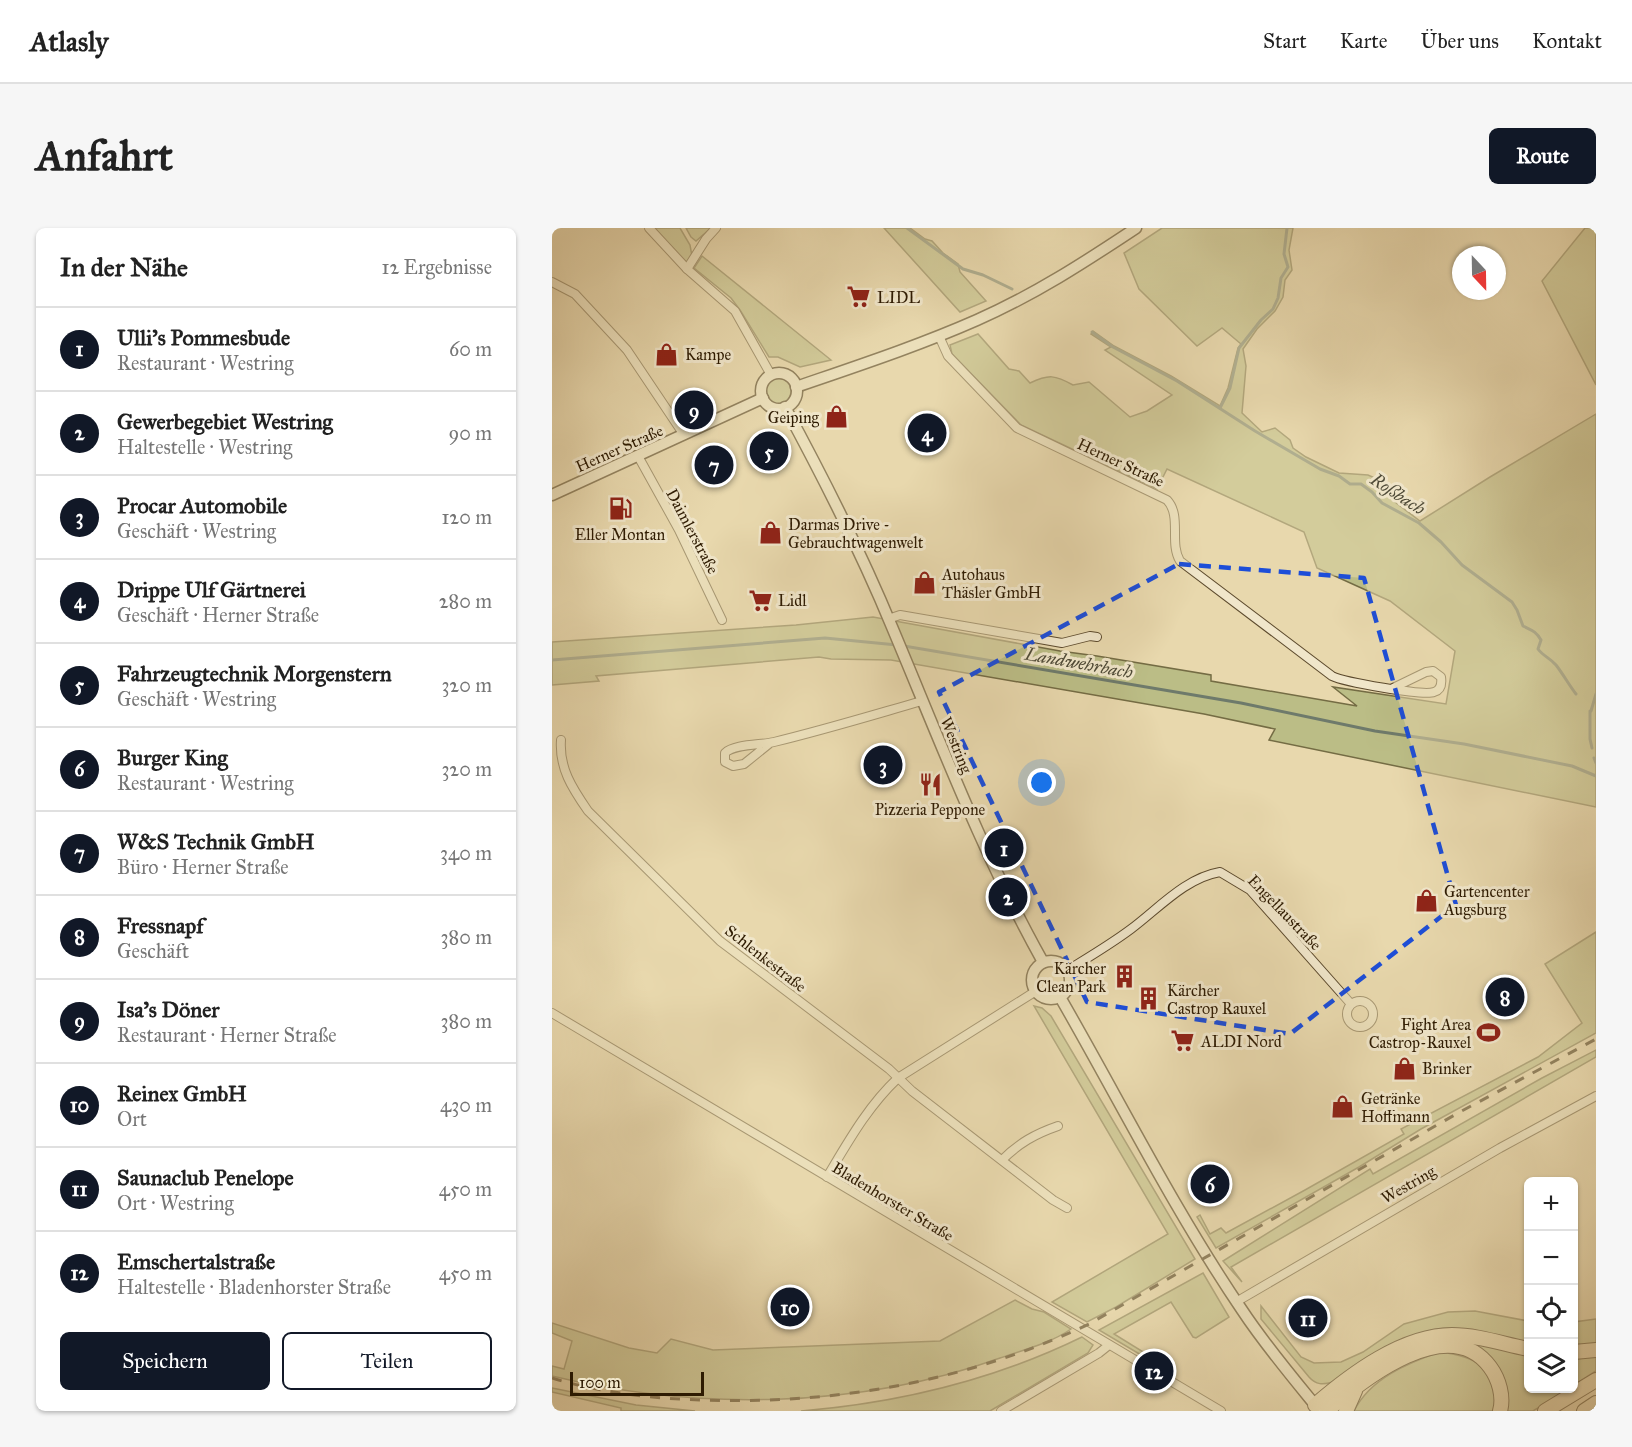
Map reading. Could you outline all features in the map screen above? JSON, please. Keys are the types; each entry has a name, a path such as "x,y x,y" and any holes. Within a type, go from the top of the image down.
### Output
{"highway":[{"path":"1318,1410 1334,1389 1399,1348 1425,1338 1467,1336 1524,1348"},
{"path":"1318,1410 1418,1351 1438,1345 1456,1346 1477,1354 1492,1370 1500,1391 1500,1411"},
{"path":"1578,1352 1596,1350"},
{"path":"1545,1411 1596,1380"},
{"path":"1346,1411 1357,1386"},
{"path":"1584,1411 1596,1403"}],"main road":[{"path":"796,387 975,321 1041,288 1136,228"},
{"path":"780,373 787,375 796,387 795,397 785,407 771,407 763,398 762,386 771,375 780,373"},
{"name":"Herner Straße","path":"552,495 763,398"},
{"name":"Westring","path":"785,407 844,520 987,854 1043,962"},
{"path":"1055,961 1068,970 1069,988 1060,997 1044,998 1032,984 1033,974 1043,962 1055,961"},
{"path":"1060,997 1178,1207 1236,1302 1267,1346 1318,1410"}],"street":[{"path":"649,228 687,269 735,310 771,375"},
{"path":"687,269 706,239 716,228"},
{"path":"552,282 575,294 627,350 684,435"},
{"name":"Herner Straße","path":"939,336 948,356 1017,428 1167,500 1174,510 1177,556 1332,676 1344,680 1393,688 1431,693 1439,690 1442,685 1441,677 1433,671 1426,672 1393,688"},
{"name":"Daimlerstraße","path":"638,456 679,530 722,620"},
{"path":"890,623 900,615 1062,643 1090,636 1097,637"},
{"path":"770,742 744,764 733,766 724,762 728,749 824,729 922,701"},
{"name":"Schlenkestraße","path":"561,740 560,754 566,775 574,792 588,810 720,940 889,1069 912,1091 1053,1200 1067,1208"},
{"name":"Engellaustraße","path":"1068,970 1130,930 1194,880 1220,872 1250,890 1351,1004"},
{"path":"827,1177 852,1134 898,1078 1036,991"},
{"name":"Bladenhorster Straße","path":"552,1013 1221,1411"},
{"name":"Westring","path":"1236,1302 1500,1148 1596,1096"},
{"path":"1002,1160 1027,1139 1058,1126"},
{"path":"1001,1411 1109,1345"}],"highlighted area":[{"path":"1179,564 1364,578 1456,905 1290,1034 1087,1002 939,692"}],"green space":[{"path":"654,228 680,228 690,245 692,256 687,263"},
{"path":"686,228 711,228 696,241"},
{"path":"884,228 910,228 925,239 932,241 958,264 960,272 986,301 960,312"},
{"path":"1162,228 1293,228 1289,250 1292,270 1285,280 1283,297 1275,311 1257,329 1243,349 1246,366 1242,413 1262,432 1275,428 1290,440 1293,448 1339,473 1368,475 1393,486 1391,499 1420,521 1596,414 1596,807 1269,740 1275,729 1204,714 891,660 819,657 596,676 599,681 552,685 552,642 796,625 873,617 1060,651 1211,675 1211,681 1357,706 1333,687 1446,704 1455,651 1390,601 1317,568 1304,532 1167,469 1157,489 1021,425 952,354 950,345 978,334 1009,369 1019,371 1030,383 1052,377 1073,385 1089,382 1130,417 1147,411 1172,395 1105,350 1111,347 1091,334 1093,331 1114,346 1171,376 1220,406 1228,388 1241,344 1222,328 1197,346 1139,289 1124,253"},
{"path":"1585,228 1596,228 1596,385 1542,281"},
{"path":"702,256 831,360 800,367 778,357 769,357 731,298 694,268"},
{"path":"778,378 787,382 791,391 787,400 778,404 769,400 765,391 769,382"},
{"path":"1596,932 1596,1033 1421,1129 1216,1248 1197,1217 1200,1215 1210,1234 1221,1228 1226,1233 1404,1134 1401,1129 1538,1057 1582,1023 1545,964"},
{"path":"1034,1006 1042,1008 1051,1016 1195,1259 1087,1322 1052,1302 1168,1234"},
{"path":"1596,1050 1596,1057 1231,1267 1242,1282 1223,1261 1370,1169 1373,1174"},
{"path":"1203,1273 1229,1317 1196,1338 1193,1337 1171,1302 1114,1334 1166,1366 1163,1368 1099,1330"},
{"path":"1015,1300 1032,1309 1044,1312 1071,1329 1046,1342 1000,1358 946,1375 890,1387 834,1395 777,1399 720,1399 663,1395 552,1376 552,1366 564,1369 572,1341 552,1333 552,1323 629,1348 657,1353 671,1339 713,1350 940,1341"},
{"path":"1261,1306 1301,1357 1314,1363 1341,1362 1363,1352 1404,1324 1448,1312 1475,1311 1524,1320 1524,1341 1460,1329 1436,1329 1405,1340 1333,1382 1320,1384 1309,1377 1261,1319"},
{"path":"1596,1319 1596,1344 1578,1346 1578,1321"},
{"path":"1082,1337 1093,1345 1088,1353 990,1411 801,1411 873,1402 945,1387 1015,1366"},
{"path":"1461,1339 1524,1352 1524,1393 1562,1393 1533,1411 1507,1411 1508,1399 1502,1379 1479,1353"},
{"path":"1440,1352 1465,1357 1484,1368 1494,1385 1495,1411 1354,1411 1361,1400 1380,1381 1415,1361"},
{"path":"1596,1355 1596,1371 1578,1382 1578,1356"},
{"path":"552,1388 636,1405 695,1411 621,1411 621,1408 552,1392"}],"waterway":[{"name":"Roßbach","path":"907,228 963,269 983,275 1012,289"},
{"path":"1220,408 1230,388 1239,348 1261,320 1273,309 1278,298 1281,278 1288,267 1284,254 1287,228"},
{"name":"Roßbach","path":"1092,332 1113,347 1177,381 1320,469 1339,476 1350,484 1361,484 1382,503 1419,523 1462,565 1512,602 1523,626 1535,633 1541,640 1538,649 1556,665 1576,694"},
{"name":"Landwehrbach","path":"552,660 825,638 897,645"},
{"name":"Landwehrbach","path":"904,646 1241,703 1375,731 1464,744 1572,766 1596,776"},
{"path":"1591,711 1596,694"},
{"name":"Roßbach","path":"1590,711 1592,748"},
{"name":"Roßbach","path":"1594,758 1596,763"}],"railway":[{"path":"552,1378 596,1389 641,1396 699,1400 757,1400 814,1397 871,1390 927,1380 982,1365 1036,1347 1089,1324 1458,1113 1596,1039"}],"place":[{"name":"LIDL","path":"859,297"},
{"name":"Kampe","path":"667,354"},
{"name":"Isa’s Döner","path":"694,410"},
{"name":"Geiping","path":"837,417"},
{"name":"Drippe Ulf Gärtnerei","path":"927,433"},
{"name":"Fahrzeugtechnik Morgenstern","path":"769,451"},
{"name":"W&S Technik GmbH","path":"714,465"},
{"name":"Eller Montan","path":"620,509"},
{"name":"Darmas Drive - Gebrauchtwagenwelt","path":"770,533"},
{"name":"Autohaus Thäsler GmbH","path":"924,583"},
{"name":"Lidl","path":"760,600"},
{"name":"Procar Automobile","path":"883,765"},
{"name":"Pizzeria Peppone","path":"930,784"},
{"name":"Ulli’s Pommesbude","path":"1004,848"},
{"name":"Gewerbegebiet Westring","path":"1008,897"},
{"name":"Gartencenter Augsburg","path":"1426,900"},
{"name":"Kärcher Clean Park","path":"1124,977"},
{"name":"Fressnapf","path":"1505,997"},
{"name":"Kärcher Castrop Rauxel","path":"1149,999"},
{"name":"Fight Area Castrop-Rauxel","path":"1489,1033"},
{"name":"ALDI Nord","path":"1183,1041"},
{"name":"Brinker","path":"1404,1068"},
{"name":"Getränke Hoffmann","path":"1343,1107"},
{"name":"Burger King","path":"1210,1184"},
{"name":"Reinex GmbH","path":"790,1307"},
{"name":"Saunaclub Penelope","path":"1308,1318"},
{"name":"Emschertalstraße","path":"1154,1371"}]}
